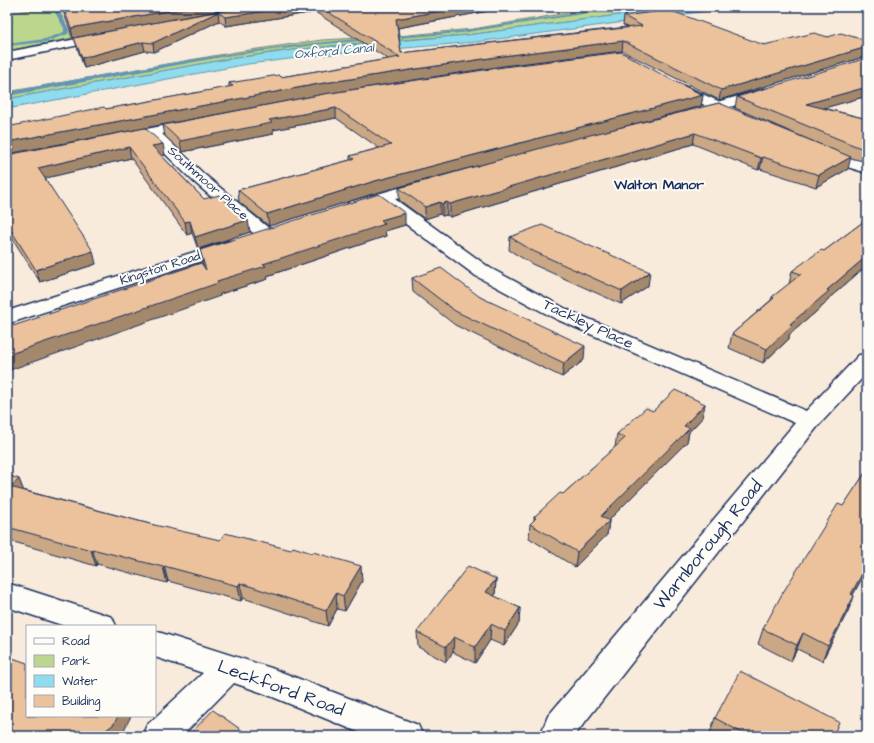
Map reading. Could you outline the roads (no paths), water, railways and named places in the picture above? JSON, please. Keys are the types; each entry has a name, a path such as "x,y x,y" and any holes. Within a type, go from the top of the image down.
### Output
{"street":[{"path":"7,56 85,42 114,34"},
{"path":"662,79 718,107 747,119"},
{"path":"681,116 718,107 779,88"},
{"path":"106,141 204,122"},
{"name":"Southmoor Place","path":"151,132 260,236"},
{"path":"813,148 849,164 867,168"},
{"path":"338,212 441,181"},
{"name":"Tackley Place","path":"382,198 483,272 563,315 810,422"},
{"name":"Kingston Road","path":"7,318 260,236"},
{"name":"Warnborough Road","path":"557,736 560,727 810,422 867,360"},
{"path":"7,595 98,625"},
{"name":"Leckford Road","path":"156,644 271,682 406,736"},
{"path":"159,736 229,668"}],"water":[{"name":"Oxford Canal","path":"680,7 737,7 476,42 323,55 248,64 7,109 7,99 228,59 301,49 467,35"}],"waterway":[{"path":"7,45 45,40 66,33 66,28 55,9 68,7"},
{"path":"388,38 461,32 602,10 638,7"},
{"path":"7,94 188,61 279,47 371,39"}],"district":[{"name":"Walton Manor","path":"659,185"}]}
